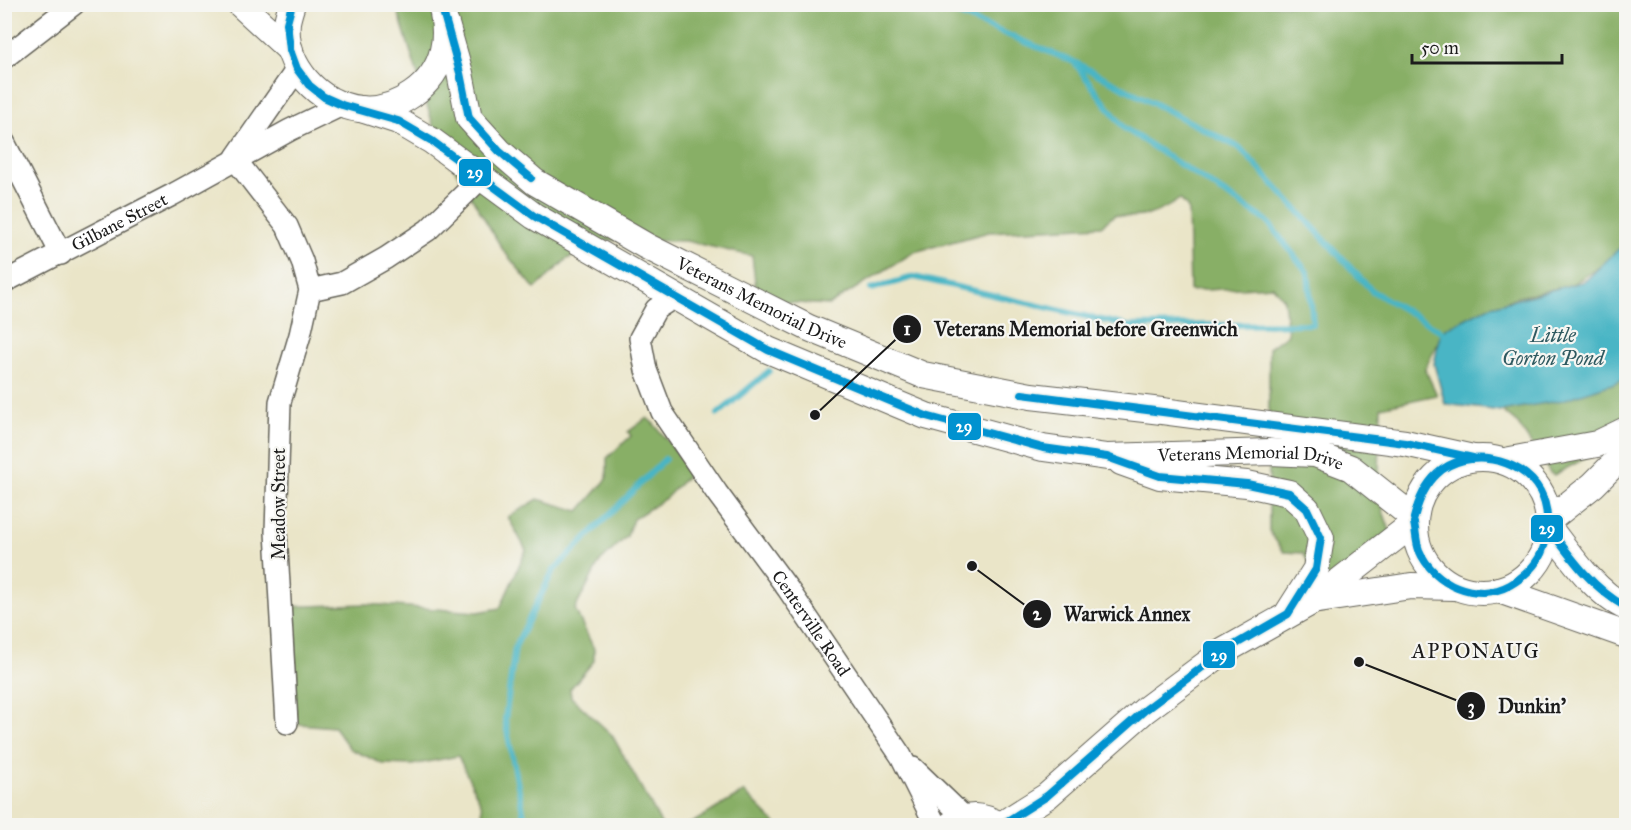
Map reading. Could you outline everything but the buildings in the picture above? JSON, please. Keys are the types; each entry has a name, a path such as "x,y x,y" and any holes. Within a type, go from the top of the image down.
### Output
{"main road":[{"path":"240,4 293,59"},
{"path":"292,4 287,23 293,59"},
{"path":"352,107 388,106 412,95 432,75 443,51 443,14"},
{"name":"Veterans Memorial Drive","path":"443,14 460,73 469,118 499,151 535,182 646,246 809,328 923,375 1021,394 1405,443 1473,458"},
{"name":"Veterans Memorial Drive","path":"293,59 309,85 324,97 398,121 432,141 534,216 768,350 926,416 1043,448 1107,457 1270,452 1315,454 1351,468 1414,520"},
{"path":"1505,461 1597,444 1626,430"},
{"path":"1549,524 1626,452"},
{"path":"1107,457 1160,476 1247,484 1289,493 1307,509 1321,538 1316,569 1288,614"},
{"path":"1316,600 1411,586 1455,587 1476,592 1499,590 1524,578 1542,556 1549,524 1545,501 1535,484 1522,470 1505,461 1473,458 1451,464 1433,478 1420,496 1414,520 1419,549 1433,571 1455,587"},
{"path":"957,821 983,817 1001,825 1047,796 1145,710 1224,651 1316,600 1414,520"},
{"path":"1549,524 1579,566 1614,601 1626,607"},
{"path":"1499,590 1626,635"},
{"path":"1027,825 1047,796"}],"street":[{"path":"4,58 74,4"},
{"name":"Gilbane Street","path":"235,159 293,59"},
{"name":"Gilbane Street","path":"4,282 61,254 290,130 352,107"},
{"path":"4,142 61,254"},
{"name":"Meadow Street","path":"235,159 286,226 302,261 310,290 300,335 280,402 276,532 287,723"},
{"path":"310,290 342,283 386,258 428,230 482,177"},
{"name":"Centerville Road","path":"676,297 656,309 640,338 646,370 662,412 717,493 788,589 901,756 957,821"},
{"name":"Centerville Road","path":"901,756 936,825"}],"green space":[{"path":"396,5 1626,5 1626,244 1619,255 1571,285 1514,298 1444,330 1425,369 1437,395 1381,407 1379,473 1383,511 1395,545 1324,591 1303,553 1284,552 1269,531 1269,348 1288,334 1284,300 1273,286 1190,291 1188,208 1180,199 1164,209 1142,216 1115,215 1101,226 989,232 914,252 829,305 766,301 756,290 752,256 686,241 609,240 567,259 535,289 503,250 447,156 435,131"},
{"path":"1626,372 1626,434 1554,475 1550,473 1518,424 1492,403"},
{"path":"647,418 692,471 666,498 633,519 627,536 599,563 575,609 594,649 594,661 570,689 571,697 612,735 662,825 483,825 482,806 458,756 412,765 383,764 350,749 334,727 288,723 281,607 366,604 478,612 500,608 526,550 508,517 538,499 579,511 607,479 607,458 631,436 628,432"},
{"path":"744,792 777,825 684,825 692,823"}],"water":[{"name":"Little Gorton Pond","path":"1626,242 1626,378 1563,400 1501,411 1445,404 1434,364 1441,331 1488,307 1585,281"}],"waterway":[{"path":"933,4 1074,62 1240,148 1372,291 1441,331"},
{"path":"871,289 914,277 1128,326 1313,324 1308,273 1267,221 1124,128 1074,62"},
{"path":"718,414 769,371"},
{"path":"526,826 505,720 515,647 553,571 665,459"}],"transit line":[{"name":"29","path":"292,4 287,23 290,50 297,69 309,85 324,97 342,105 398,121 432,141 534,216 768,350 926,416 1043,448 1107,457 1160,476 1247,484 1289,493 1307,509 1321,538 1316,569 1288,614 1224,651 1145,710 1047,796 1001,825"},
{"name":"29","path":"441,4 460,73 469,118 499,151 531,178"},
{"name":"29","path":"1022,394 1405,443 1473,458"},
{"name":"29","path":"1414,518 1422,494 1437,474 1463,460 1492,460 1520,470 1531,479 1540,491 1546,506 1547,531 1540,556 1524,575 1510,585 1484,592 1457,587 1434,572 1419,550 1414,523"},
{"name":"29","path":"1549,528 1593,582 1626,607"}],"place":[{"name":"Veterans Memorial before Greenwich","path":"815,415"},
{"name":"Warwick Annex","path":"972,566"},
{"name":"Dunkin'","path":"1359,662"}],"district":[{"name":"APPONAUG","path":"1476,651"}]}
